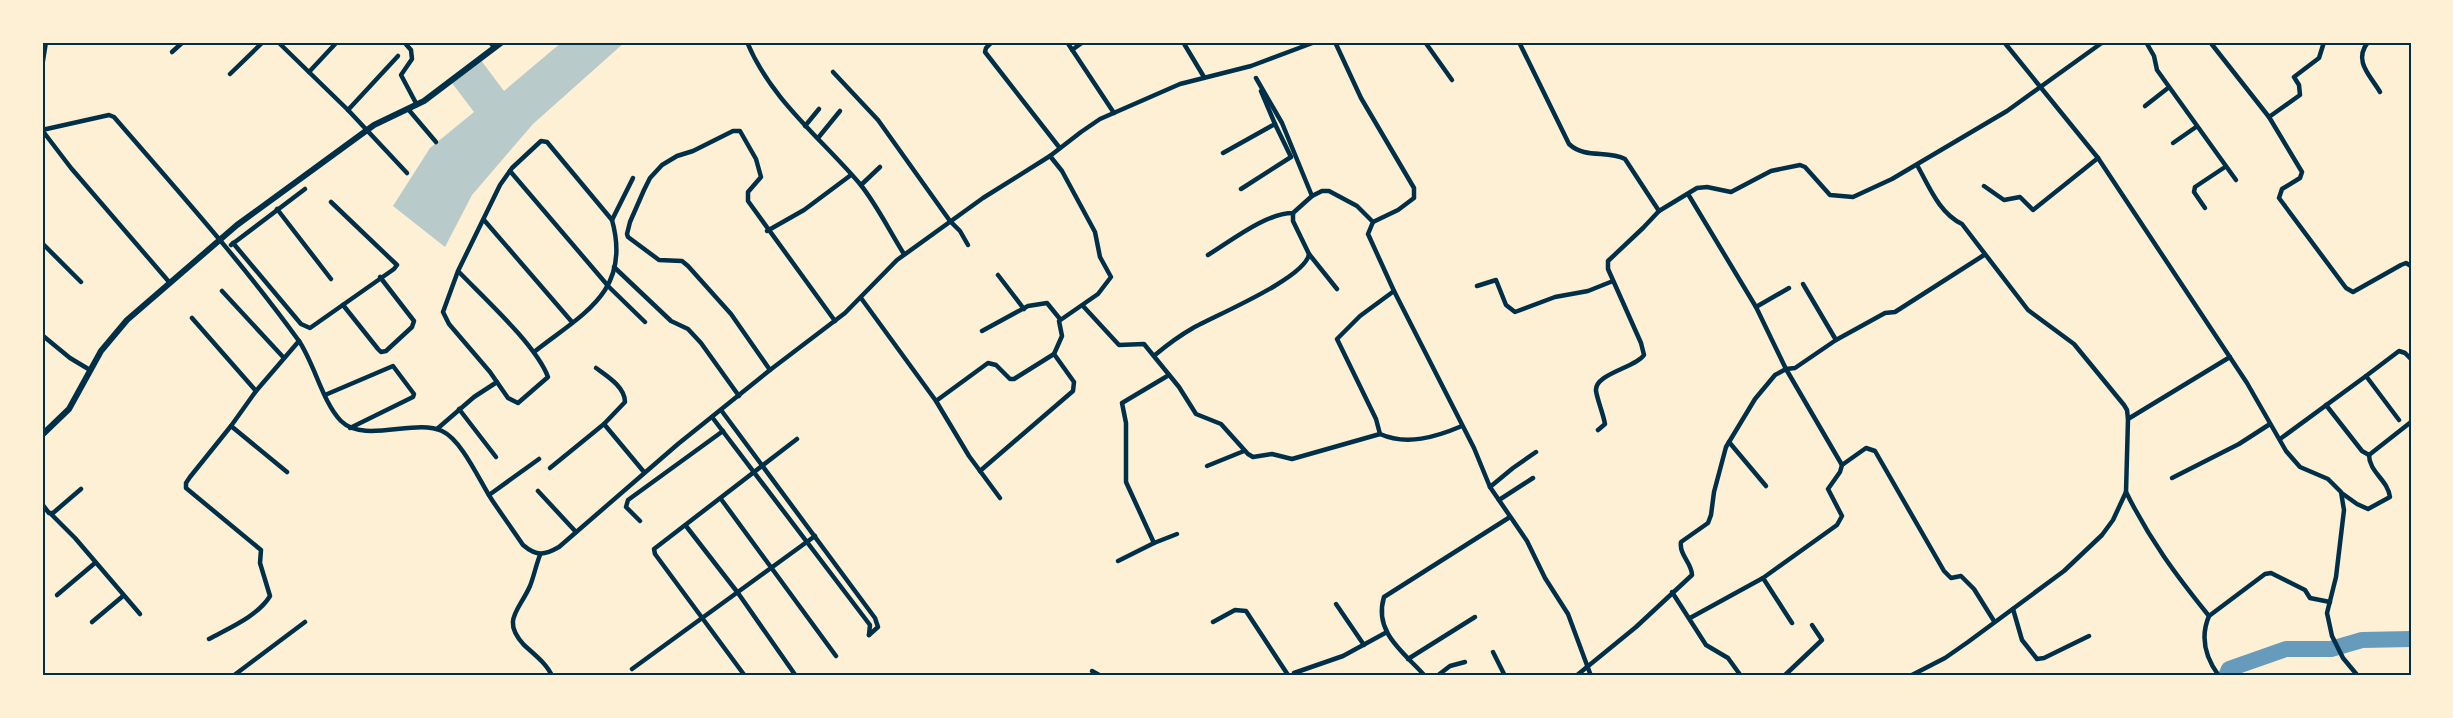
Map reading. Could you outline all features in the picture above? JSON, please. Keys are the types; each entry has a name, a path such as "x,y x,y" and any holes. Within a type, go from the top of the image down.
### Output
{"street":[{"path":"42,67 46,42"},
{"path":"172,52 183,42"},
{"path":"230,74 263,42"},
{"path":"278,42 348,110 407,173"},
{"path":"309,72 337,42"},
{"path":"404,42 411,50 412,58 401,75 402,80 417,105"},
{"path":"42,435 69,409 80,394 101,351 122,326 220,240 280,192 366,130 417,105 492,45 502,42"},
{"path":"747,42 768,82 805,126 861,185 904,254"},
{"path":"992,42 985,52 1059,147"},
{"path":"1066,42 1114,113"},
{"path":"1072,50 1083,42"},
{"path":"1183,42 1204,77"},
{"path":"170,283 71,168 42,130 109,115 114,117 220,240 299,342 313,365 325,395 339,419 350,428 362,431 436,429 450,436 523,545 540,555 547,554 560,547 644,472 770,370 836,321 861,298 878,277 904,254 1050,156 1059,147 1114,113 1155,94 1204,77 1251,66 1315,42"},
{"path":"1335,42 1361,98 1413,188 1414,198 1407,205 1373,222 1368,234 1394,291 1474,448 1490,487 1527,541 1545,578 1568,614 1591,676"},
{"path":"1425,42 1452,80"},
{"path":"1520,42 1569,144 1580,152 1618,156 1624,159 1659,211"},
{"path":"2004,42 2042,86 2098,158 2230,357 2286,451 2300,467 2328,479 2341,492 2368,509 2390,497 2386,485 2369,463 2369,454"},
{"path":"1598,430 1605,424 1596,392 1598,384 1644,356 1641,343 1608,269 1609,258 1659,211 1700,187 1731,192 1771,171 1803,165 1830,195 1849,197 1892,179 1917,165 2042,86 2103,42"},
{"path":"2146,42 2154,56 2157,70 2168,88 2236,180"},
{"path":"2210,42 2270,117 2302,172 2300,177 2282,189 2279,198 2346,288 2354,292 2401,265 2406,263 2411,266"},
{"path":"2270,117 2300,95 2299,85 2294,77 2319,58 2324,42"},
{"path":"2368,42 2361,56 2362,62 2380,92"},
{"path":"348,110 398,56"},
{"path":"1241,189 1291,157 1251,66"},
{"path":"833,72 878,120 968,245"},
{"path":"1256,78 1282,123 1312,196"},
{"path":"2145,106 2168,88"},
{"path":"805,126 819,109"},
{"path":"408,110 436,142"},
{"path":"818,138 840,111"},
{"path":"1222,153 1275,124"},
{"path":"2173,143 2196,127"},
{"path":"770,370 731,314 688,266 682,261 659,260 631,240 627,234 650,178 668,160 737,130 742,134 756,159 761,177 748,192 747,197 767,231 836,321"},
{"path":"458,271 534,352 548,376 518,403 513,402 444,316 445,305 458,271 500,184 534,146 541,141 547,142 612,220 617,236 614,267 609,287 594,306 534,352"},
{"path":"1050,156 1062,171 1095,232 1100,257 1110,273 1108,284 1083,306 1060,319"},
{"path":"1984,186 2004,200 2020,197 2033,210 2098,158"},
{"path":"1910,676 1951,654 2064,571 2096,543 2113,520 2126,492 2128,419 2127,411 2121,401 2083,354 2062,334 2032,314 1962,224 1942,209 1917,165"},
{"path":"861,185 880,167"},
{"path":"2205,208 2194,192 2195,187 2225,167"},
{"path":"510,171 609,287 645,322"},
{"path":"767,231 804,210 850,175"},
{"path":"612,220 633,178"},
{"path":"226,248 305,189"},
{"path":"1208,255 1272,217 1283,213 1293,213 1312,196 1325,190 1357,206 1373,222"},
{"path":"1688,194 1756,307 1786,369 1842,465"},
{"path":"233,243 306,328 310,328 397,265 331,202"},
{"path":"277,209 331,279"},
{"path":"1293,213 1293,221 1309,254 1337,289"},
{"path":"484,220 572,322"},
{"path":"42,243 81,282"},
{"path":"1155,355 1190,330 1235,309 1275,285 1306,263 1309,254"},
{"path":"1576,676 1636,627 1692,575 1692,570 1680,546 1681,542 1707,523 1711,516 1714,492 1729,442 1761,391 1775,375 1786,369 1795,368 1836,340 1885,313 1895,312 1984,255"},
{"path":"614,267 670,321 688,329 701,343 739,396"},
{"path":"998,275 1024,309"},
{"path":"343,305 378,349 381,352 386,351 412,327 414,321 380,277"},
{"path":"1477,286 1496,280 1509,309 1515,312 1555,297 1588,291 1613,281"},
{"path":"1803,284 1836,340"},
{"path":"1756,307 1789,288"},
{"path":"222,291 284,358"},
{"path":"1380,434 1376,419 1337,339 1360,316 1394,291"},
{"path":"861,298 936,401 980,471 1000,498"},
{"path":"936,401 988,363 996,365 1014,380 1054,354 1062,336 1060,319 1047,303 1036,303 981,331"},
{"path":"1083,306 1119,345 1130,346 1141,343 1155,355 1196,414 1221,424 1244,451 1253,457 1272,454 1292,459 1380,434 1394,440 1431,438 1462,426"},
{"path":"192,318 256,391"},
{"path":"42,335 70,358 90,370"},
{"path":"209,639 245,619 265,604 270,596 260,563 261,550 189,492 185,486 256,391 299,342"},
{"path":"2280,439 2399,351 2406,352 2411,359"},
{"path":"980,471 1073,391 1074,382 1054,354"},
{"path":"2128,419 2230,357"},
{"path":"325,395 393,366 414,394 413,397 350,428"},
{"path":"550,468 604,424 625,402 625,397 611,379 596,368"},
{"path":"1154,543 1126,482 1126,423 1122,403 1169,375"},
{"path":"2366,376 2399,420"},
{"path":"436,429 459,409 497,382"},
{"path":"2326,405 2362,451 2369,454"},
{"path":"459,409 496,457"},
{"path":"712,417 870,625 869,635 878,627 875,618 721,410"},
{"path":"2369,454 2411,422"},
{"path":"604,424 644,472"},
{"path":"2172,478 2239,444 2270,424"},
{"path":"231,426 287,472"},
{"path":"640,520 626,507 628,500 723,431"},
{"path":"745,676 702,620 655,554 654,549 797,439"},
{"path":"1729,442 1766,486"},
{"path":"1690,618 1762,578 1825,535 1841,520 1841,513 1828,489 1842,465 1866,448 1875,451 1944,571 1950,578 1961,576 1968,581 1994,621"},
{"path":"1207,466 1244,451"},
{"path":"1490,487 1536,452"},
{"path":"489,495 539,459"},
{"path":"1499,500 1533,478"},
{"path":"51,514 81,489"},
{"path":"538,491 576,532"},
{"path":"2126,492 2145,530 2209,616"},
{"path":"2341,492 2344,510 2336,578 2327,613 2332,636 2343,658 2358,676"},
{"path":"622,493 628,500"},
{"path":"721,499 770,569 836,656"},
{"path":"42,504 140,614"},
{"path":"1425,676 1397,649 1387,632 1382,609 1385,595 1510,517"},
{"path":"686,526 738,593 796,676"},
{"path":"1118,561 1177,534"},
{"path":"632,669 815,536"},
{"path":"540,555 530,585 513,617 512,629 517,637 547,666 552,676"},
{"path":"57,595 95,563"},
{"path":"2219,676 2214,669 2203,639 2209,616 2265,574 2271,573 2305,590 2310,598 2330,602"},
{"path":"1762,578 1792,623"},
{"path":"1672,592 1706,645 1728,658 1741,676"},
{"path":"92,621 123,596"},
{"path":"1336,604 1364,645"},
{"path":"2013,609 2022,640 2037,659 2047,657 2089,636"},
{"path":"1213,622 1236,610 1246,611 1287,675"},
{"path":"1408,659 1475,617"},
{"path":"233,676 305,622"},
{"path":"1784,676 1822,640 1812,624"},
{"path":"1287,675 1311,669 1387,632"},
{"path":"1492,652 1505,676"},
{"path":"1437,676 1450,666 1466,662"},
{"path":"1092,671 1101,676"},
{"path":"1287,675 1300,676"}],"shaded area":[{"path":"562,42 625,42 533,124 472,195 445,247 393,206 430,148 474,112 452,83 480,59 504,91"}],"waterway":[{"path":"2226,676 2229,669 2286,649 2331,649 2362,640 2411,639"}]}
